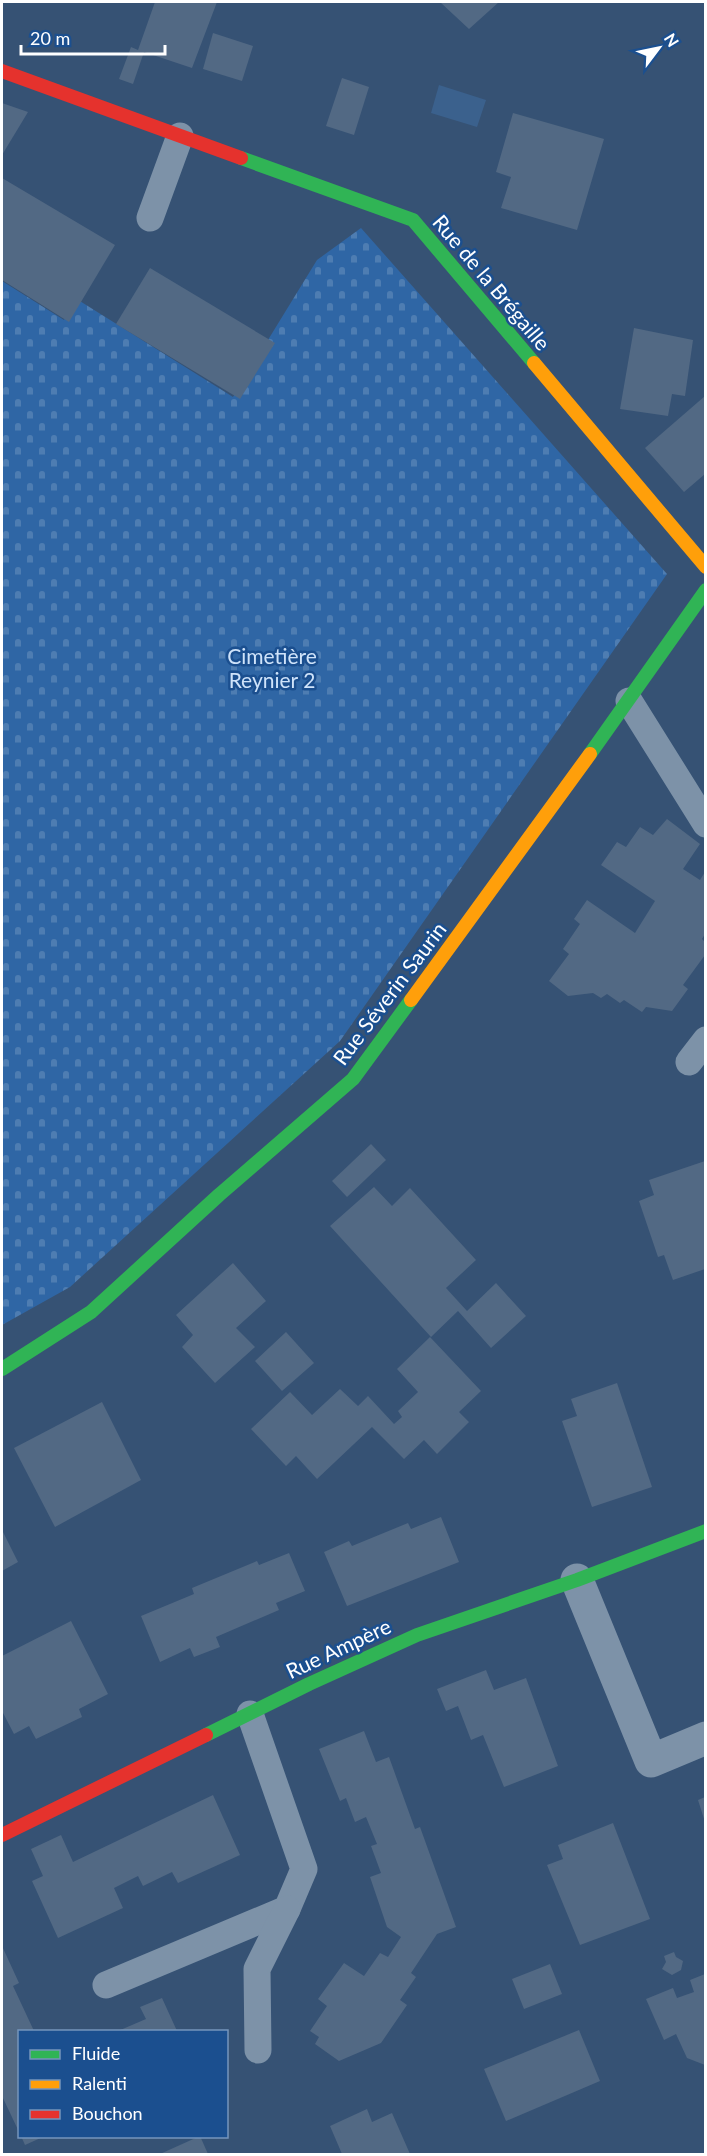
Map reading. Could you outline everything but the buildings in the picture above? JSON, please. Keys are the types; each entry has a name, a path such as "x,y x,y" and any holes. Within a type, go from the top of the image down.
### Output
{"street":[{"name":"Rue de la Brégaille","path":"2,71 413,220 705,567"},
{"name":"Rue Séverin Saurin","path":"2,1368 92,1312 219,1195 353,1079 629,701 705,590"},
{"name":"Rue Ampère","path":"2,1834 417,1635 577,1580 705,1531"},
{"path":"577,1580 651,1761 705,1738"}],"lane":[{"path":"150,218 180,136"},
{"path":"629,701 705,824"},
{"path":"689,1062 705,1040"},
{"path":"250,1714 304,1869 257,1969 258,2050"},
{"path":"106,1985 286,1909"}],"green space":[{"name":"Cimetière Reynier 2","path":"361,228 667,574 340,1041 70,1287 2,1325 2,281 64,320 75,298 233,397 317,260"}],"shaded area":[{"path":"439,85 486,100 477,127 431,113"}],"traffic: fast":[{"path":"241,158 413,220 534,363"},
{"path":"590,754 706,590"},
{"path":"2,1369 91,1312 219,1195 353,1079 411,1000"},
{"path":"206,1735 309,1684 417,1635 577,1580 706,1531"}],"traffic: slow":[{"path":"534,363 706,567"},
{"path":"411,1000 590,754"}],"traffic: jam":[{"path":"2,71 241,158"},
{"path":"2,1835 206,1735"}]}
